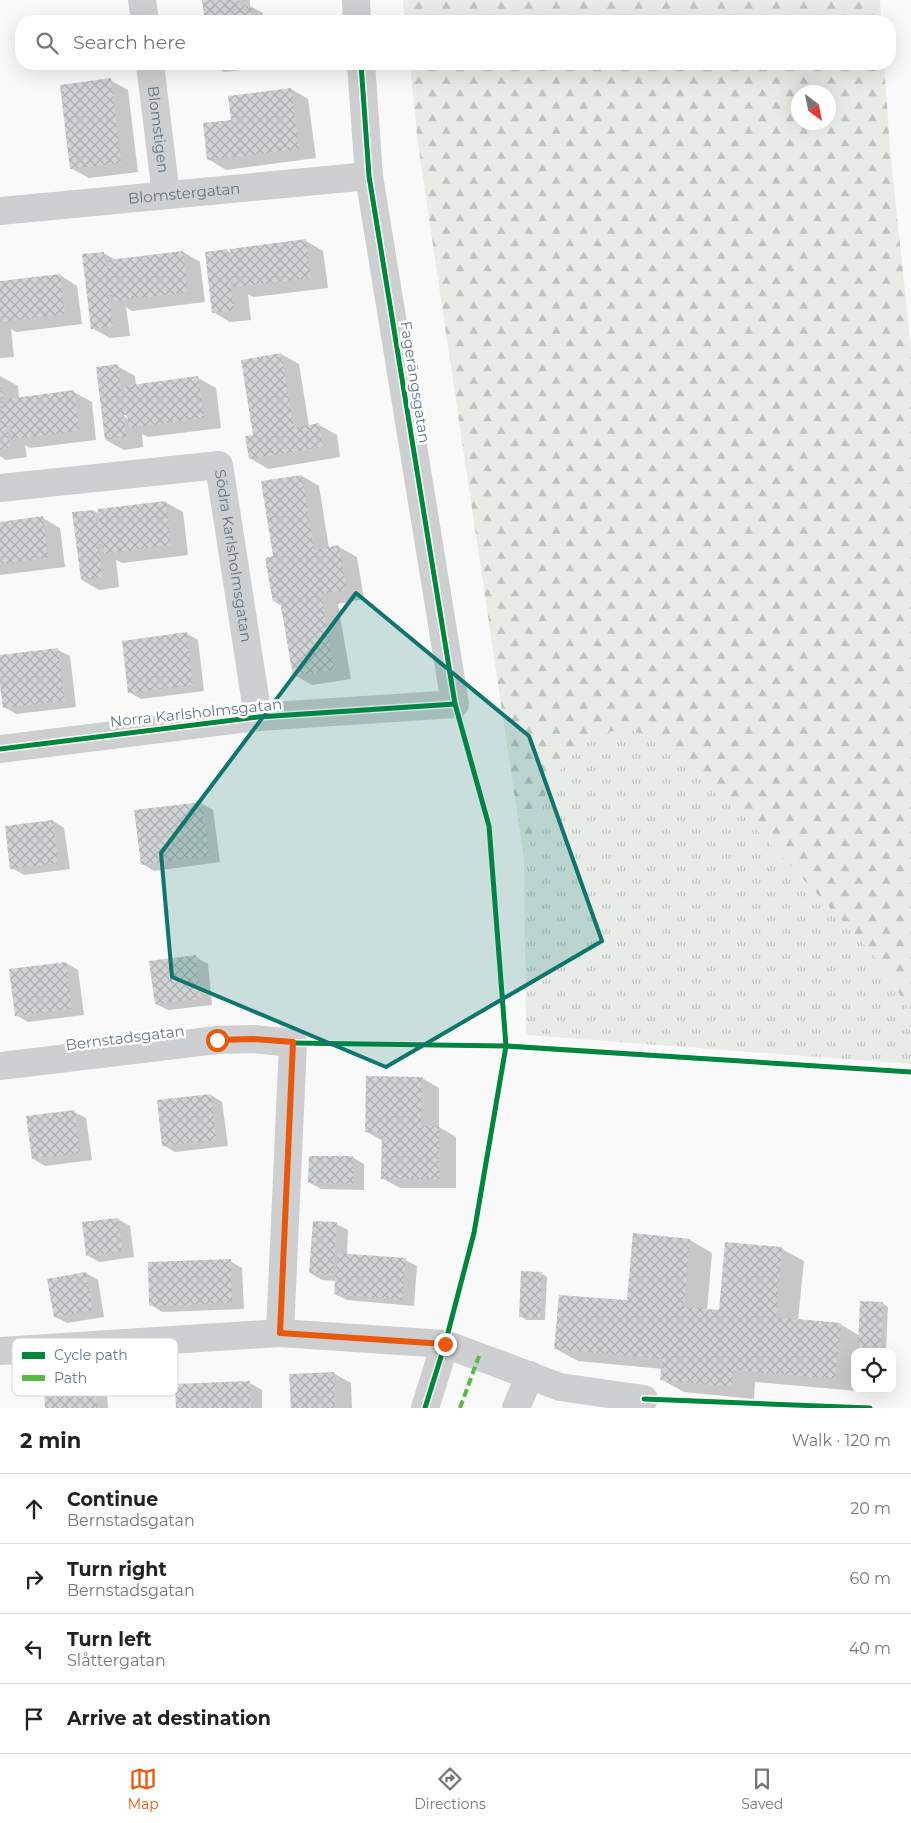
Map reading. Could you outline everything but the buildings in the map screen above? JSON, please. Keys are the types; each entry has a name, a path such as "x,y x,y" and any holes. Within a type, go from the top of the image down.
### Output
{"street":[{"path":"142,0 144,15"},
{"path":"356,0 357,15"},
{"name":"Blomstigen","path":"151,70 166,195"},
{"name":"Fagerängsgatan","path":"361,70 369,176 455,704"},
{"name":"Blomstergatan","path":"0,211 369,176"},
{"name":"Södra Karlsholmsgatan","path":"0,488 219,465 258,717"},
{"name":"Norra Karlsholmsgatan","path":"0,749 258,717 455,704"},
{"name":"Bernstadsgatan","path":"0,1066 217,1040 253,1039 293,1042 280,1333"},
{"path":"178,1340 280,1333 445,1344 560,1387 644,1398"},
{"path":"425,1408 445,1344"},
{"path":"516,1408 530,1376"}],"highlighted area":[{"path":"356,593 529,736 602,941 386,1067 172,977 161,853"}],"green space":[{"path":"403,0 880,0 881,15 404,15"},
{"path":"411,70 884,70 890,149 911,349 911,1012 875,956 718,788 659,741 627,728 597,735 580,745 549,785 524,859 418,144"},
{"path":"627,728 659,741 718,788 875,956 911,1012 911,1064 526,1035 524,859 549,785 580,745 597,735"}],"marked path":[{"path":"460,1408 479,1356"}],"cycle path":[{"path":"361,70 369,176 455,704 489,826 506,1046 474,1233 445,1344 425,1408"},
{"path":"0,749 258,717 455,704"},
{"path":"293,1043 506,1046 911,1072"},
{"path":"644,1399 870,1408"}],"route":[{"path":"217,1040 253,1039 293,1042 280,1333 445,1344"}]}
